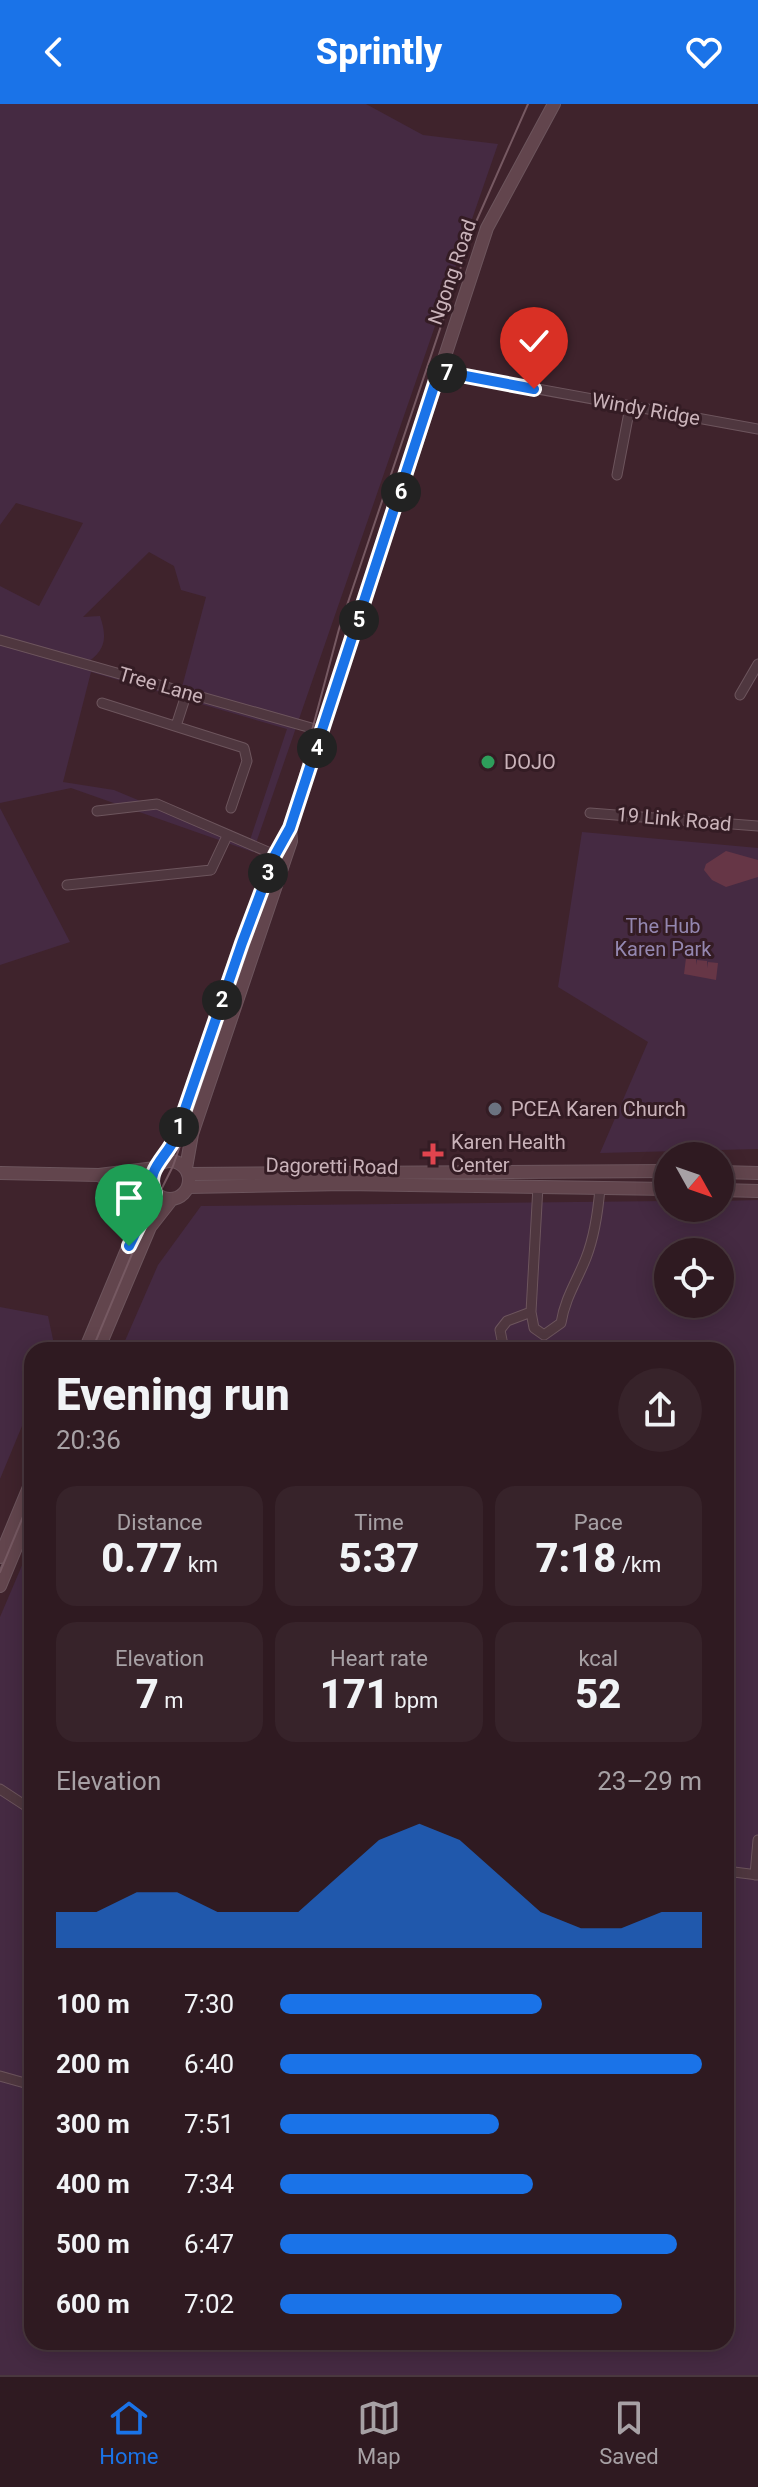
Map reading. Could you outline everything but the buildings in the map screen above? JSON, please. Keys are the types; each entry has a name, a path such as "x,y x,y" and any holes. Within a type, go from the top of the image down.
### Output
{"main road":[{"name":"Ngong Road","path":"188,1176 192,1134 275,855 290,828 487,228 554,104"},
{"name":"Ngong Road","path":"159,1165 181,1123 291,841 290,828"},
{"path":"0,1173 99,1175 176,1161 188,1176 180,1197 172,1199 150,1227 101,1342"},
{"path":"88,1342 154,1191 151,1176 159,1165"},
{"name":"Dagoretti Road","path":"188,1176 654,1171"},
{"path":"734,1172 758,1173"},
{"path":"99,1175 109,1181 154,1191 172,1199"},
{"name":"Dagoretti Road","path":"188,1176 654,1189"},
{"path":"734,1190 758,1191"},
{"path":"0,1557 24,1499"},
{"path":"0,1586 24,1528"}],"street":[{"name":"Windy Ridge","path":"439,371 758,429"},
{"path":"617,475 630,407"},
{"name":"Tree Lane","path":"0,640 322,731"},
{"path":"740,695 758,664"},
{"path":"176,726 187,692"},
{"path":"102,703 244,748 247,761 231,808"},
{"path":"97,811 157,804 275,855"},
{"name":"19 Link Road","path":"590,813 758,826"},
{"path":"67,885 211,870 227,836"},
{"path":"538,1186 531,1312 534,1328 544,1335 561,1323 564,1302 586,1259 597,1225 600,1188"},
{"path":"502,1342 500,1330 507,1321 531,1312"},
{"path":"0,1789 24,1805"},
{"path":"734,1872 757,1875 758,1840"},
{"path":"0,2076 24,2083"}],"green space":[{"path":"0,104 366,104 423,135 498,144 253,852 71,788 0,803 0,586 39,606 83,523 16,503 0,525","holes":["149,552 174,566 181,590 206,597 182,687 84,665 100,650 104,632 100,616 83,617","91,672 287,729 248,846 114,790 63,782"]},
{"path":"0,808 70,942 0,965"},
{"name":"The Hub Karen Park","path":"582,832 758,848 758,1149 734,1150 734,1142 654,1142 654,1152 600,1153 648,1042 558,987"},
{"path":"758,1200 758,2375 0,2375 0,1617 24,1561 24,2350 734,2350 734,1342 124,1342 158,1265 201,1206 654,1201 654,1222 734,1222 734,1201"},
{"path":"0,1307 48,1316 54,1342 24,1342 24,1421 0,1479"}],"shaded area":[{"path":"726,851 758,860 758,877 726,887 712,880 704,870 706,864"},
{"path":"686,958 696,959 696,965 697,960 707,961 707,968 708,962 718,963 716,980 684,974"}],"tram line":[{"path":"95,1342 147,1218 173,1166 274,873 339,629 476,222 528,104"},
{"path":"0,1572 24,1514"}],"place":[{"name":"DOJO","path":"488,762"},
{"name":"PCEA Karen Church","path":"495,1109"},
{"name":"Karen Health Center","path":"433,1154"}],"route":[{"path":"129,1246 155,1193 151,1183 153,1170 163,1161 175,1138 242,943 275,855 290,828 439,371 534,389"}]}
